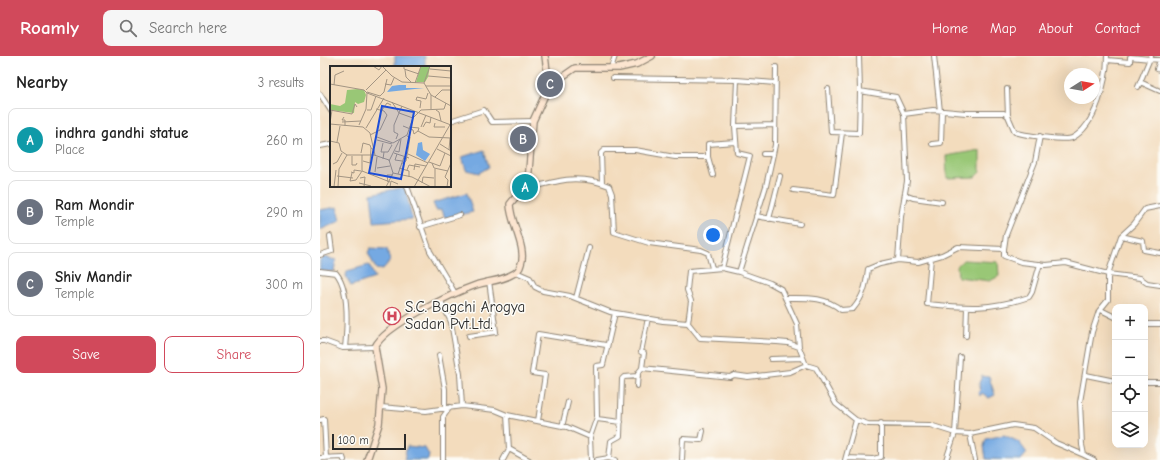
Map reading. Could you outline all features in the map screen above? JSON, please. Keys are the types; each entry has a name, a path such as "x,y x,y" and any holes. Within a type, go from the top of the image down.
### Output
{"main road":[{"path":"544,56 549,86"},
{"path":"367,460 379,424 381,407 382,389 375,347 378,341 387,333 455,293 488,281 505,278 520,268 522,258 510,204 525,187 529,176 533,121 549,86 575,68 611,68 637,64 652,56"}],"street":[{"path":"611,68 616,56"},
{"path":"828,89 831,132 859,133 859,56"},
{"path":"932,144 942,143 941,111 934,56"},
{"path":"1007,89 1008,116 1015,132 1026,136 1071,138 1085,127 1103,87 1107,58 1130,62 1130,57 1151,57 1160,60 1157,69 1160,70"},
{"path":"1138,87 1151,57"},
{"path":"738,272 756,216 775,145 774,125 776,67"},
{"path":"613,78 737,80 775,83"},
{"path":"722,268 750,156 737,153 735,142 737,80"},
{"path":"1140,82 1160,92"},
{"path":"860,91 896,97 904,114 907,181 901,217 898,260"},
{"path":"320,94 330,109"},
{"path":"451,121 484,110 492,122 533,121"},
{"path":"904,114 941,111 966,113 1004,113 1008,116"},
{"path":"735,126 774,125"},
{"path":"793,190 834,195 842,133"},
{"path":"1040,136 1035,162 1006,235 1004,256 1021,262 1066,264 1108,274 1140,278 1147,283 1160,285"},
{"path":"713,175 708,157 708,144 735,142"},
{"path":"320,146 330,144"},
{"path":"602,183 601,153 604,150 635,150 675,157 708,157"},
{"path":"762,154 773,154"},
{"path":"769,219 780,176"},
{"path":"525,187 536,187 560,180 576,179 602,183 609,186 612,194 614,232 649,243 702,250 708,253 712,268"},
{"path":"407,187 420,227 430,251 455,293"},
{"path":"905,195 913,198 942,202"},
{"path":"1084,455 1082,445 1080,402 1092,332 1100,310 1108,300 1108,274 1120,236 1134,224 1145,209 1160,206"},
{"path":"420,227 460,215"},
{"path":"756,216 800,224"},
{"path":"320,255 332,251 330,236"},
{"path":"1120,236 1143,241 1144,250 1160,253"},
{"path":"785,298 821,299 836,305 841,310 853,309 860,300 866,286 868,269 880,264 898,260 918,262 958,247 1004,249"},
{"path":"576,298 589,248"},
{"path":"931,258 927,304 967,307 988,308 1028,297 1032,292 1040,264"},
{"path":"688,323 691,301 687,290 689,271 722,268 770,283 781,289 797,324 800,347 806,365"},
{"path":"320,271 336,273 340,277 344,292 347,325 345,348"},
{"path":"516,272 530,278 535,287 542,291 576,298 615,313 688,323 700,338 777,342 800,347"},
{"path":"469,336 496,332 488,281"},
{"path":"441,301 452,329 460,374 462,406"},
{"path":"966,336 967,307"},
{"path":"1100,310 1112,316"},
{"path":"591,460 590,437 596,419 596,366 603,365 606,345 615,313"},
{"path":"637,386 638,376 642,368 644,353 641,352 648,318"},
{"path":"1148,324 1160,324"},
{"path":"538,421 545,375 532,374 538,334 606,345"},
{"path":"320,341 345,348 375,347"},
{"path":"439,355 448,407 443,417 443,460"},
{"path":"946,460 955,433 960,357"},
{"path":"771,359 803,358"},
{"path":"642,368 730,377 734,375 748,377 790,372 806,365 816,368 836,404 856,420 868,424 881,423 930,425 955,433 970,434 1013,425 1034,428 1056,443 1094,460"},
{"path":"1086,374 1112,379"},
{"path":"609,458 611,441 620,436 622,379 624,377 638,376"},
{"path":"1148,382 1160,382"},
{"path":"562,427 568,402"},
{"path":"381,407 426,411 462,406 495,410 506,415 567,427 590,437"},
{"path":"503,460 508,449 506,415"},
{"path":"320,420 324,419 326,458"},
{"path":"596,419 621,422"},
{"path":"856,420 845,459 873,459 881,457 881,423"},
{"path":"682,460 684,439 701,440 703,431"},
{"path":"970,434 975,460"},
{"path":"508,449 529,460"},
{"path":"320,458 343,457 344,460"},
{"path":"596,460 609,458 615,460"}],"green space":[{"path":"980,150 980,172 975,177 947,178 946,156"},
{"path":"963,260 998,262 999,276 990,281 958,277 957,266"}],"water":[{"path":"395,56 425,56 425,66 395,66"},
{"path":"484,150 489,167 479,173 466,170 462,157"},
{"path":"405,187 412,219 374,222 371,194"},
{"path":"467,193 473,212 445,218 442,210 436,210 433,203"},
{"path":"337,207 340,221 320,230 320,210"},
{"path":"370,248 387,249 390,261 382,270 376,269 368,253"},
{"path":"323,257 336,260 334,272 320,271 320,260"},
{"path":"369,265 375,278 351,286 346,276 347,271"},
{"path":"982,376 989,377 995,395 989,398 982,393 980,396 978,392 980,391 979,383"},
{"path":"1004,435 1019,442 1027,453 1021,460 986,459 984,446 986,439"},
{"path":"407,446 425,448 429,455 428,460 404,460"}],"place":[{"name":"Shiv Mandir","path":"550,84"},
{"name":"Ram Mondir","path":"523,139"},
{"name":"indhra gandhi statue","path":"525,187"},
{"name":"S.C. Bagchi Arogya Sadan Pvt.Ltd.","path":"392,316"}]}
